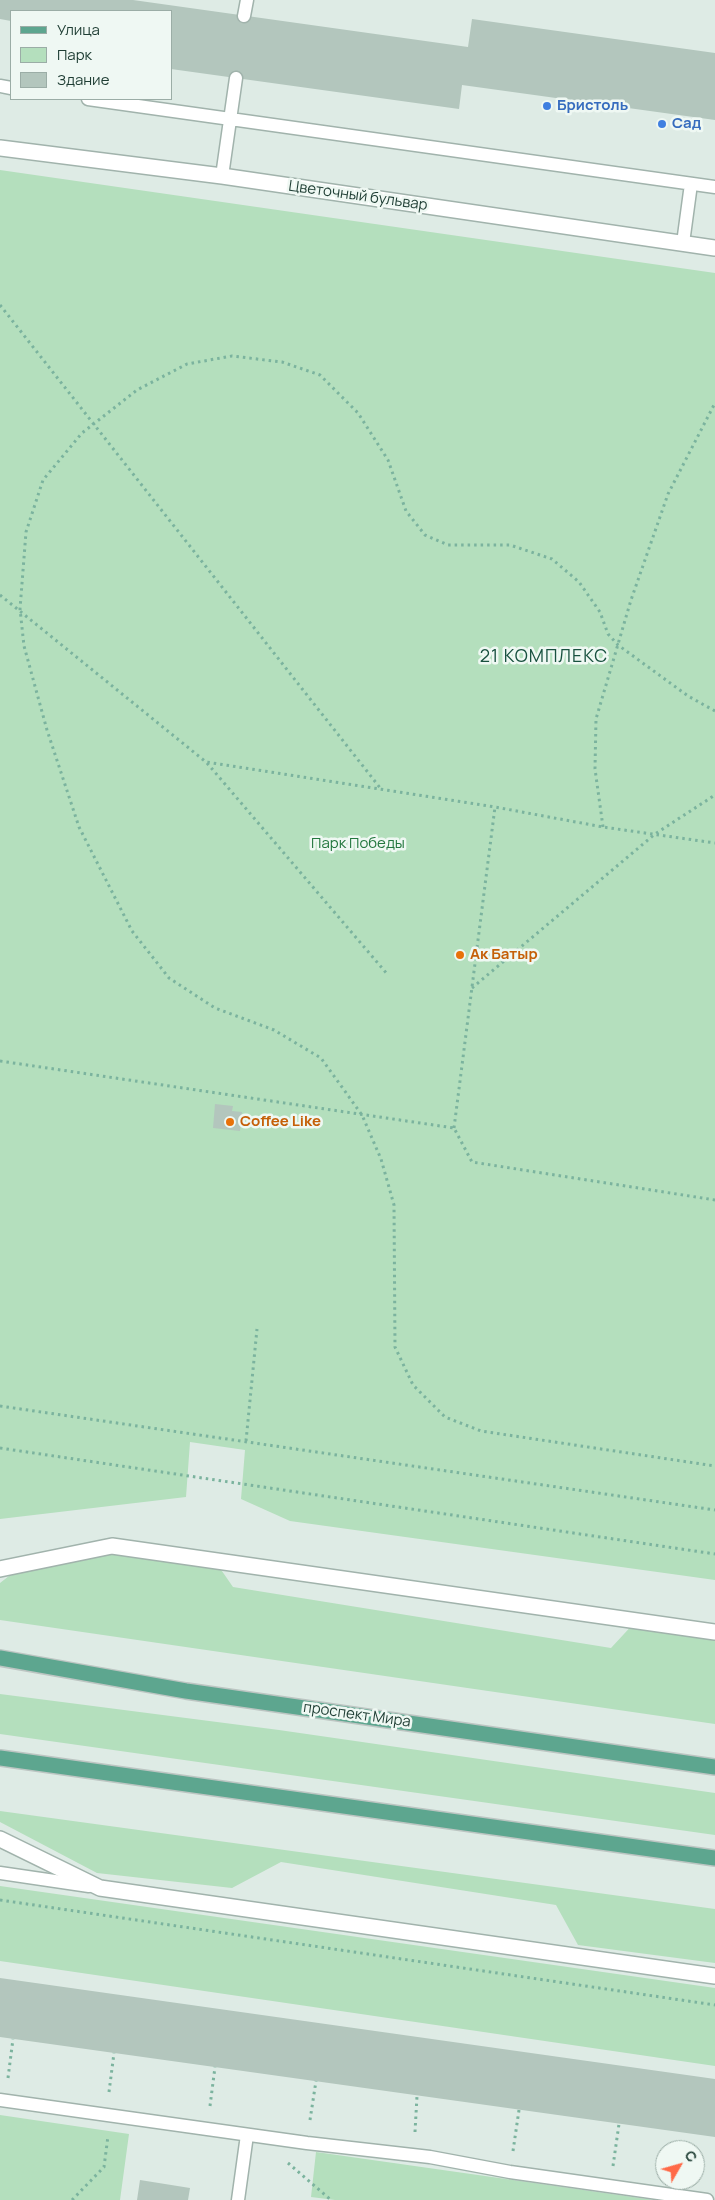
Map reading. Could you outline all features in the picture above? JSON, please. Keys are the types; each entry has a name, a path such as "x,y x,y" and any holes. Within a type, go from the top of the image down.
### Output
{"main road":[{"name":"проспект Мира","path":"0,1658 186,1691 715,1767"},
{"path":"0,1758 715,1858"}],"street":[{"name":"Цветочный бульвар","path":"0,148 222,176 715,248"},
{"path":"0,1569 112,1546 715,1632"},
{"path":"0,1839 100,1888 715,1976"}],"lane":[{"path":"244,16 247,0"},
{"path":"222,176 236,78"},
{"path":"95,100 715,188"},
{"path":"682,243 691,184"},
{"path":"0,1873 100,1888"},
{"path":"2,2101 307,2143 414,2155 510,2172 707,2200"},
{"path":"238,2200 248,2135"}],"path":[{"path":"0,305 381,789"},
{"path":"715,712 688,696 618,645 608,634 600,612 578,582 552,559 510,545 448,545 425,535 406,511 388,460 358,413 320,375 282,362 232,356 187,364 137,390 82,433 43,480 26,532 20,609 24,646 44,720 79,827 132,931 169,978 215,1008 274,1030 321,1058 362,1115 382,1159 394,1206 395,1348 414,1385 445,1417 481,1431 715,1466"},
{"path":"604,827 595,769 596,719 631,600 668,494 715,403"},
{"path":"0,595 206,762 388,975"},
{"path":"206,762 381,789 604,827 715,843"},
{"path":"472,988 655,834 715,795"},
{"path":"495,808 454,1128 472,1162 715,1200"},
{"path":"0,1061 454,1128"},
{"path":"246,1442 257,1329"},
{"path":"0,1406 715,1510"},
{"path":"0,1448 715,1554"},
{"path":"0,1900 715,2005"},
{"path":"2,2101 14,2039"},
{"path":"72,2200 104,2167 114,2053"},
{"path":"207,2129 215,2067"},
{"path":"307,2143 316,2081"},
{"path":"414,2155 417,2096"},
{"path":"510,2172 519,2110"},
{"path":"610,2186 619,2124"},
{"path":"285,2161 331,2200"}],"green space":[{"name":"Парк Победы","path":"0,170 715,273 715,1580 290,1521 241,1499 245,1450 190,1442 186,1497 0,1519"},
{"path":"112,1546 215,1561 233,1587 611,1648 636,1621 715,1632 715,1724 0,1620 0,1583 9,1576"},
{"path":"0,1694 279,1730 715,1793 715,1835 0,1734"},
{"path":"0,1811 715,1909 715,1963 578,1945 556,1905 281,1862 232,1888 97,1873 0,1822"},
{"path":"0,1886 715,1988 715,2066 0,1961"},
{"path":"0,2115 129,2134 120,2200 0,2200"},
{"path":"316,2152 654,2200 335,2200 311,2197"}],"building":[{"path":"0,0 133,0 468,47 472,19 715,53 715,120 462,85 459,109 172,69 172,10 10,10 10,21 0,19"},
{"path":"215,1104 233,1106 232,1111 242,1112 240,1131 213,1128"},
{"path":"0,1978 715,2079 715,2137 0,2037"},
{"path":"140,2180 190,2188 188,2200 137,2200"}],"place":[{"name":"Бристоль","path":"547,106"},
{"name":"Сад","path":"662,124"},
{"name":"Ак Батыр","path":"460,955"},
{"name":"Coffee Like","path":"230,1122"}],"district":[{"name":"21 КОМПЛЕКС","path":"544,657"}]}
